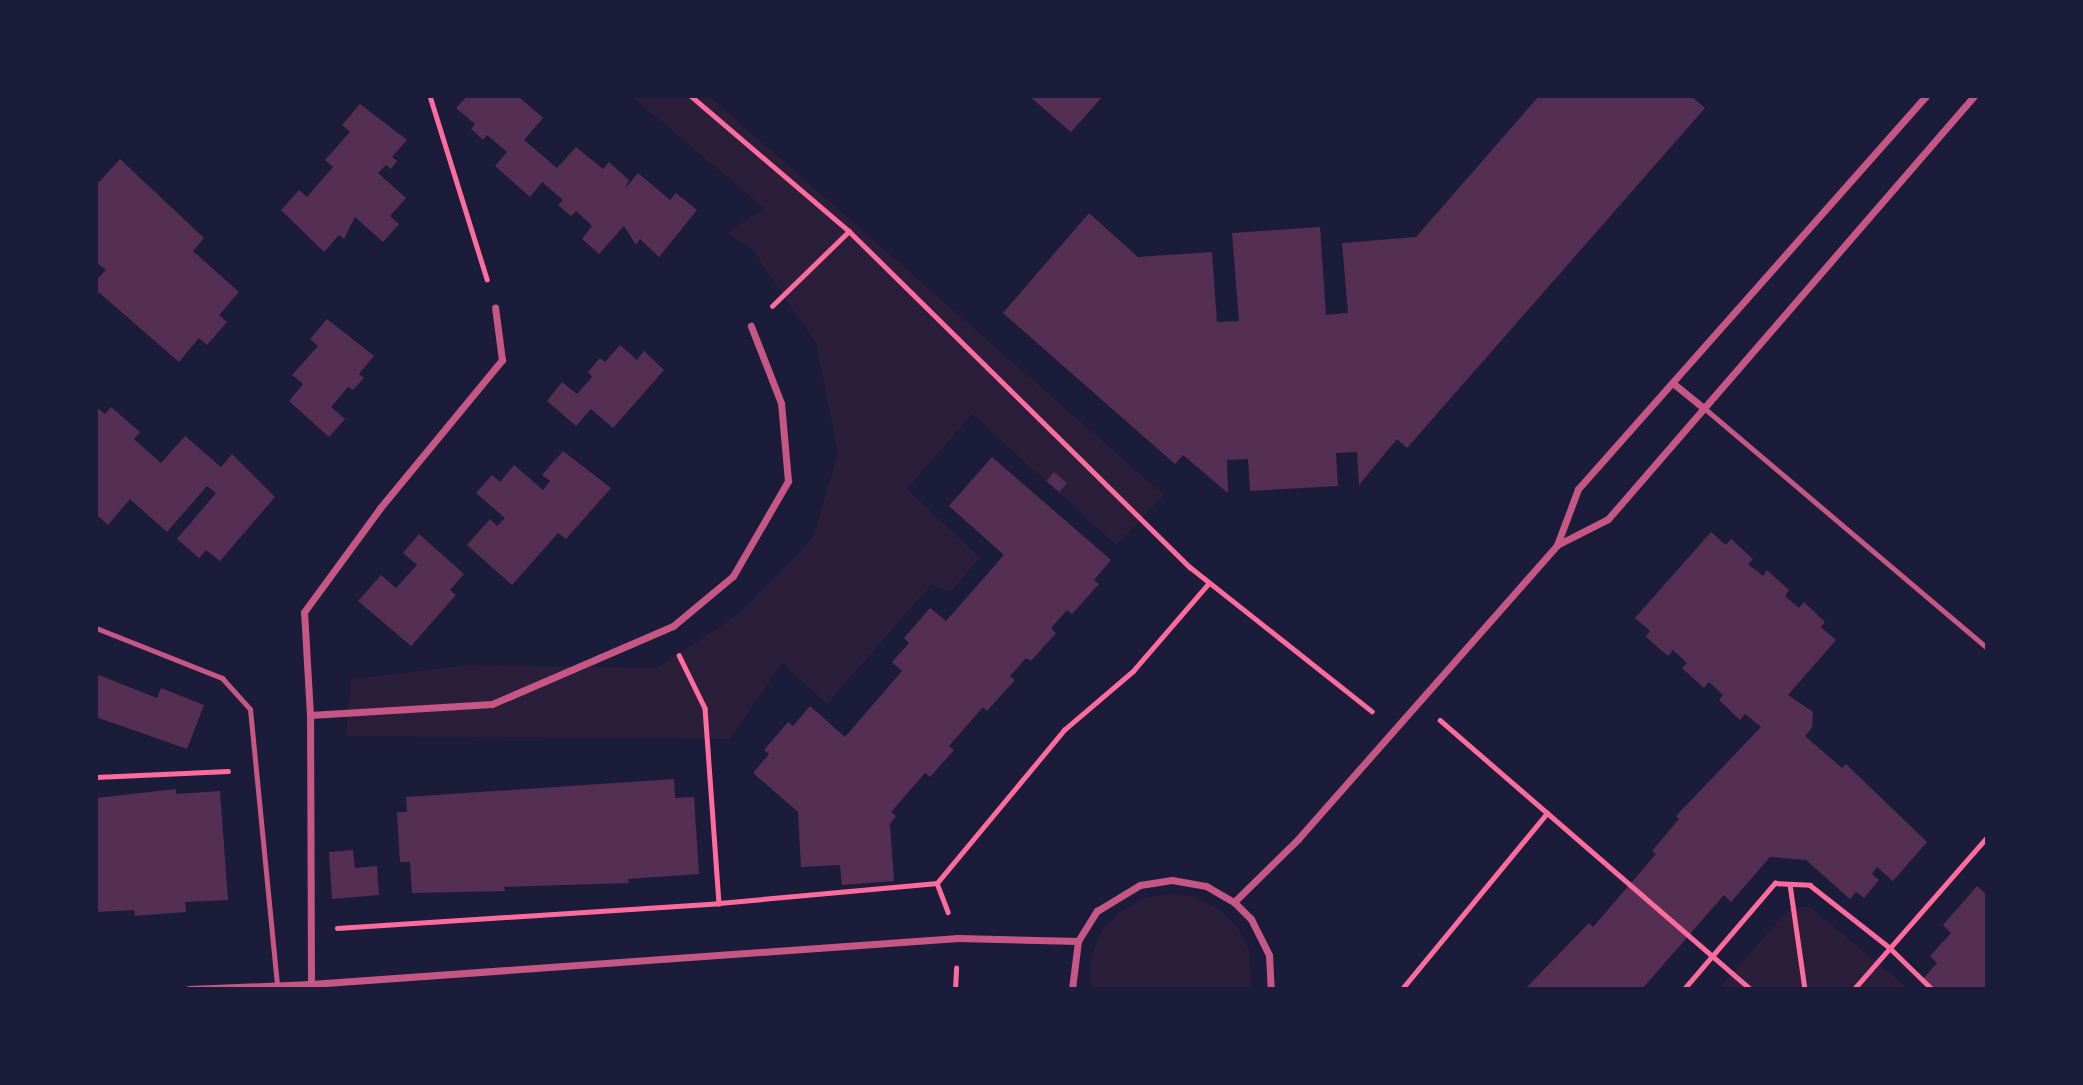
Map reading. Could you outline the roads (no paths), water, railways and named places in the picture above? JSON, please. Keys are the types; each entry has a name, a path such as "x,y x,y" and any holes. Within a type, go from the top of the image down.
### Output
{"street":[{"path":"1234,902 1298,839 1557,545 1578,489 1674,384 1926,96"},
{"path":"1557,545 1608,519 1974,96"},
{"path":"311,984 310,715 304,612 380,508 502,360 495,307"},
{"path":"310,715 492,704 667,629 733,576 788,481 782,403 751,326"},
{"path":"1674,384 1704,408"},
{"path":"1072,989 1078,941 1097,911 1140,885 1172,880 1206,886 1234,902 1251,919 1269,955 1271,989"},
{"path":"189,989 311,984 958,938 1078,941"}],"lane":[{"path":"1704,408 1987,648"},
{"path":"96,628 222,678 250,709 277,986"}]}
